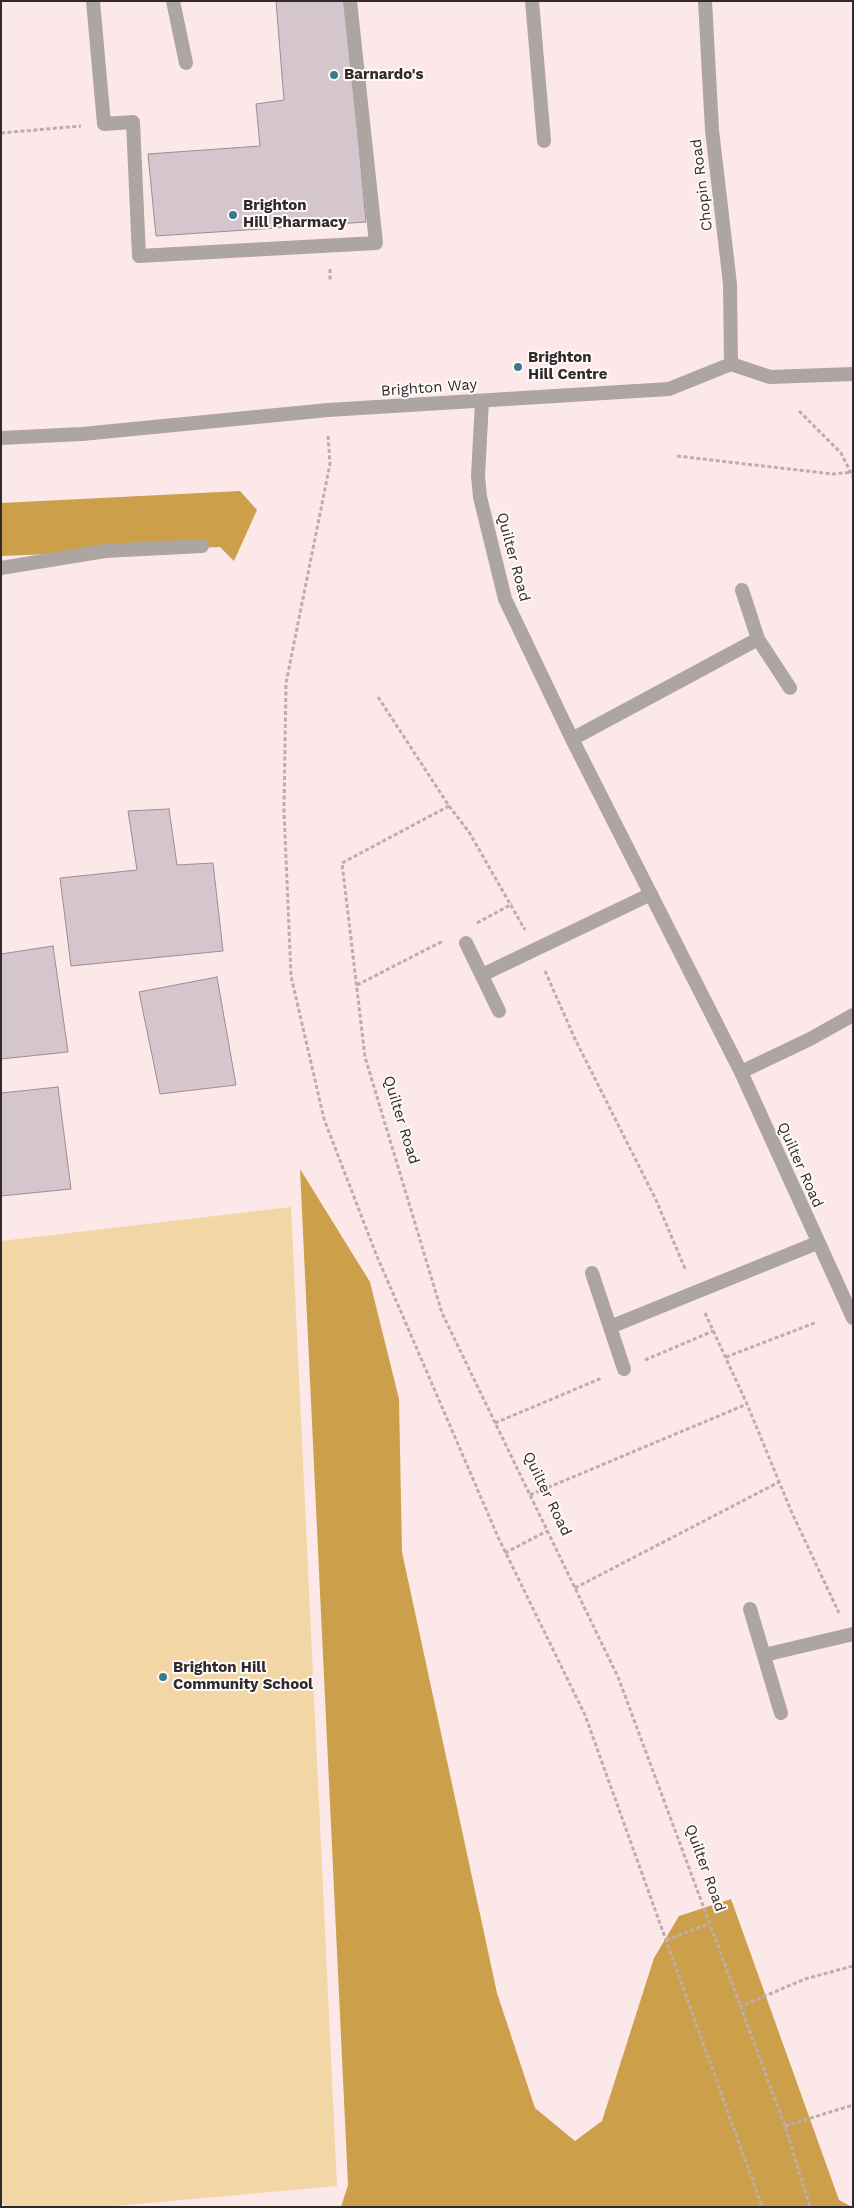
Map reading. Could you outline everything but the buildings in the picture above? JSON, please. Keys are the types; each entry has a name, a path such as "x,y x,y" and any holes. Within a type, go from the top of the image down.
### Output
{"street":[{"path":"93,1 104,124 133,122 139,256 376,244 350,1"},
{"path":"174,1 186,63"},
{"path":"532,1 544,141"},
{"name":"Chopin Road","path":"704,1 712,130 730,284 731,364"},
{"path":"731,364 770,376 853,374"},
{"name":"Brighton Way","path":"1,438 82,434 304,412 669,389 731,364"},
{"name":"Quilter Road","path":"482,401 478,476 480,498 505,599 572,739 741,1072 817,1243 853,1318"},
{"path":"1,568 105,551 202,546"},
{"path":"742,590 758,639 790,688"},
{"path":"572,739 758,639"},
{"path":"482,975 651,894"},
{"path":"466,943 499,1012"},
{"path":"741,1072 810,1039 853,1015"},
{"path":"610,1326 817,1243"},
{"path":"592,1273 624,1369"},
{"path":"750,1609 781,1714"},
{"path":"764,1655 853,1634"}],"path":[{"path":"1,133 104,124"},
{"path":"799,411 841,453 853,477"},
{"path":"328,436 330,464 286,683 284,811 291,976 324,1119 376,1254 505,1553 585,1715 762,2207"},
{"path":"676,456 833,474 851,472"},
{"path":"378,697 449,806 469,832 512,904 469,927"},
{"name":"Quilter Road","path":"449,806 342,863 365,1057 442,1313 618,1677 784,2126 810,2207"},
{"path":"357,985 444,940"},
{"path":"726,1357 817,1322"},
{"path":"530,1495 747,1404"},
{"path":"574,1588 779,1482"},
{"path":"505,1553 547,1531"},
{"path":"666,1940 708,1924"},
{"path":"739,2008 805,1979 853,1966"},
{"path":"784,2126 853,2105"}],"shaded area":[{"path":"240,491 257,510 234,561 220,547 1,556 1,503"},
{"path":"300,1169 370,1282 399,1399 402,1552 497,1993 535,2108 575,2141 602,2121 654,1958 679,1916 731,1899 839,2200 852,2207 341,2207 348,2185"},
{"name":"Brighton Hill Community School","path":"291,1207 337,2186 104,2207 7,2207 1,2202 1,1241"}],"place":[{"name":"Barnardo's","path":"334,75"},
{"name":"Brighton Hill Pharmacy","path":"233,215"},
{"name":"Brighton Hill Centre","path":"518,367"},
{"name":"Brighton Hill Community School","path":"163,1677"}]}
